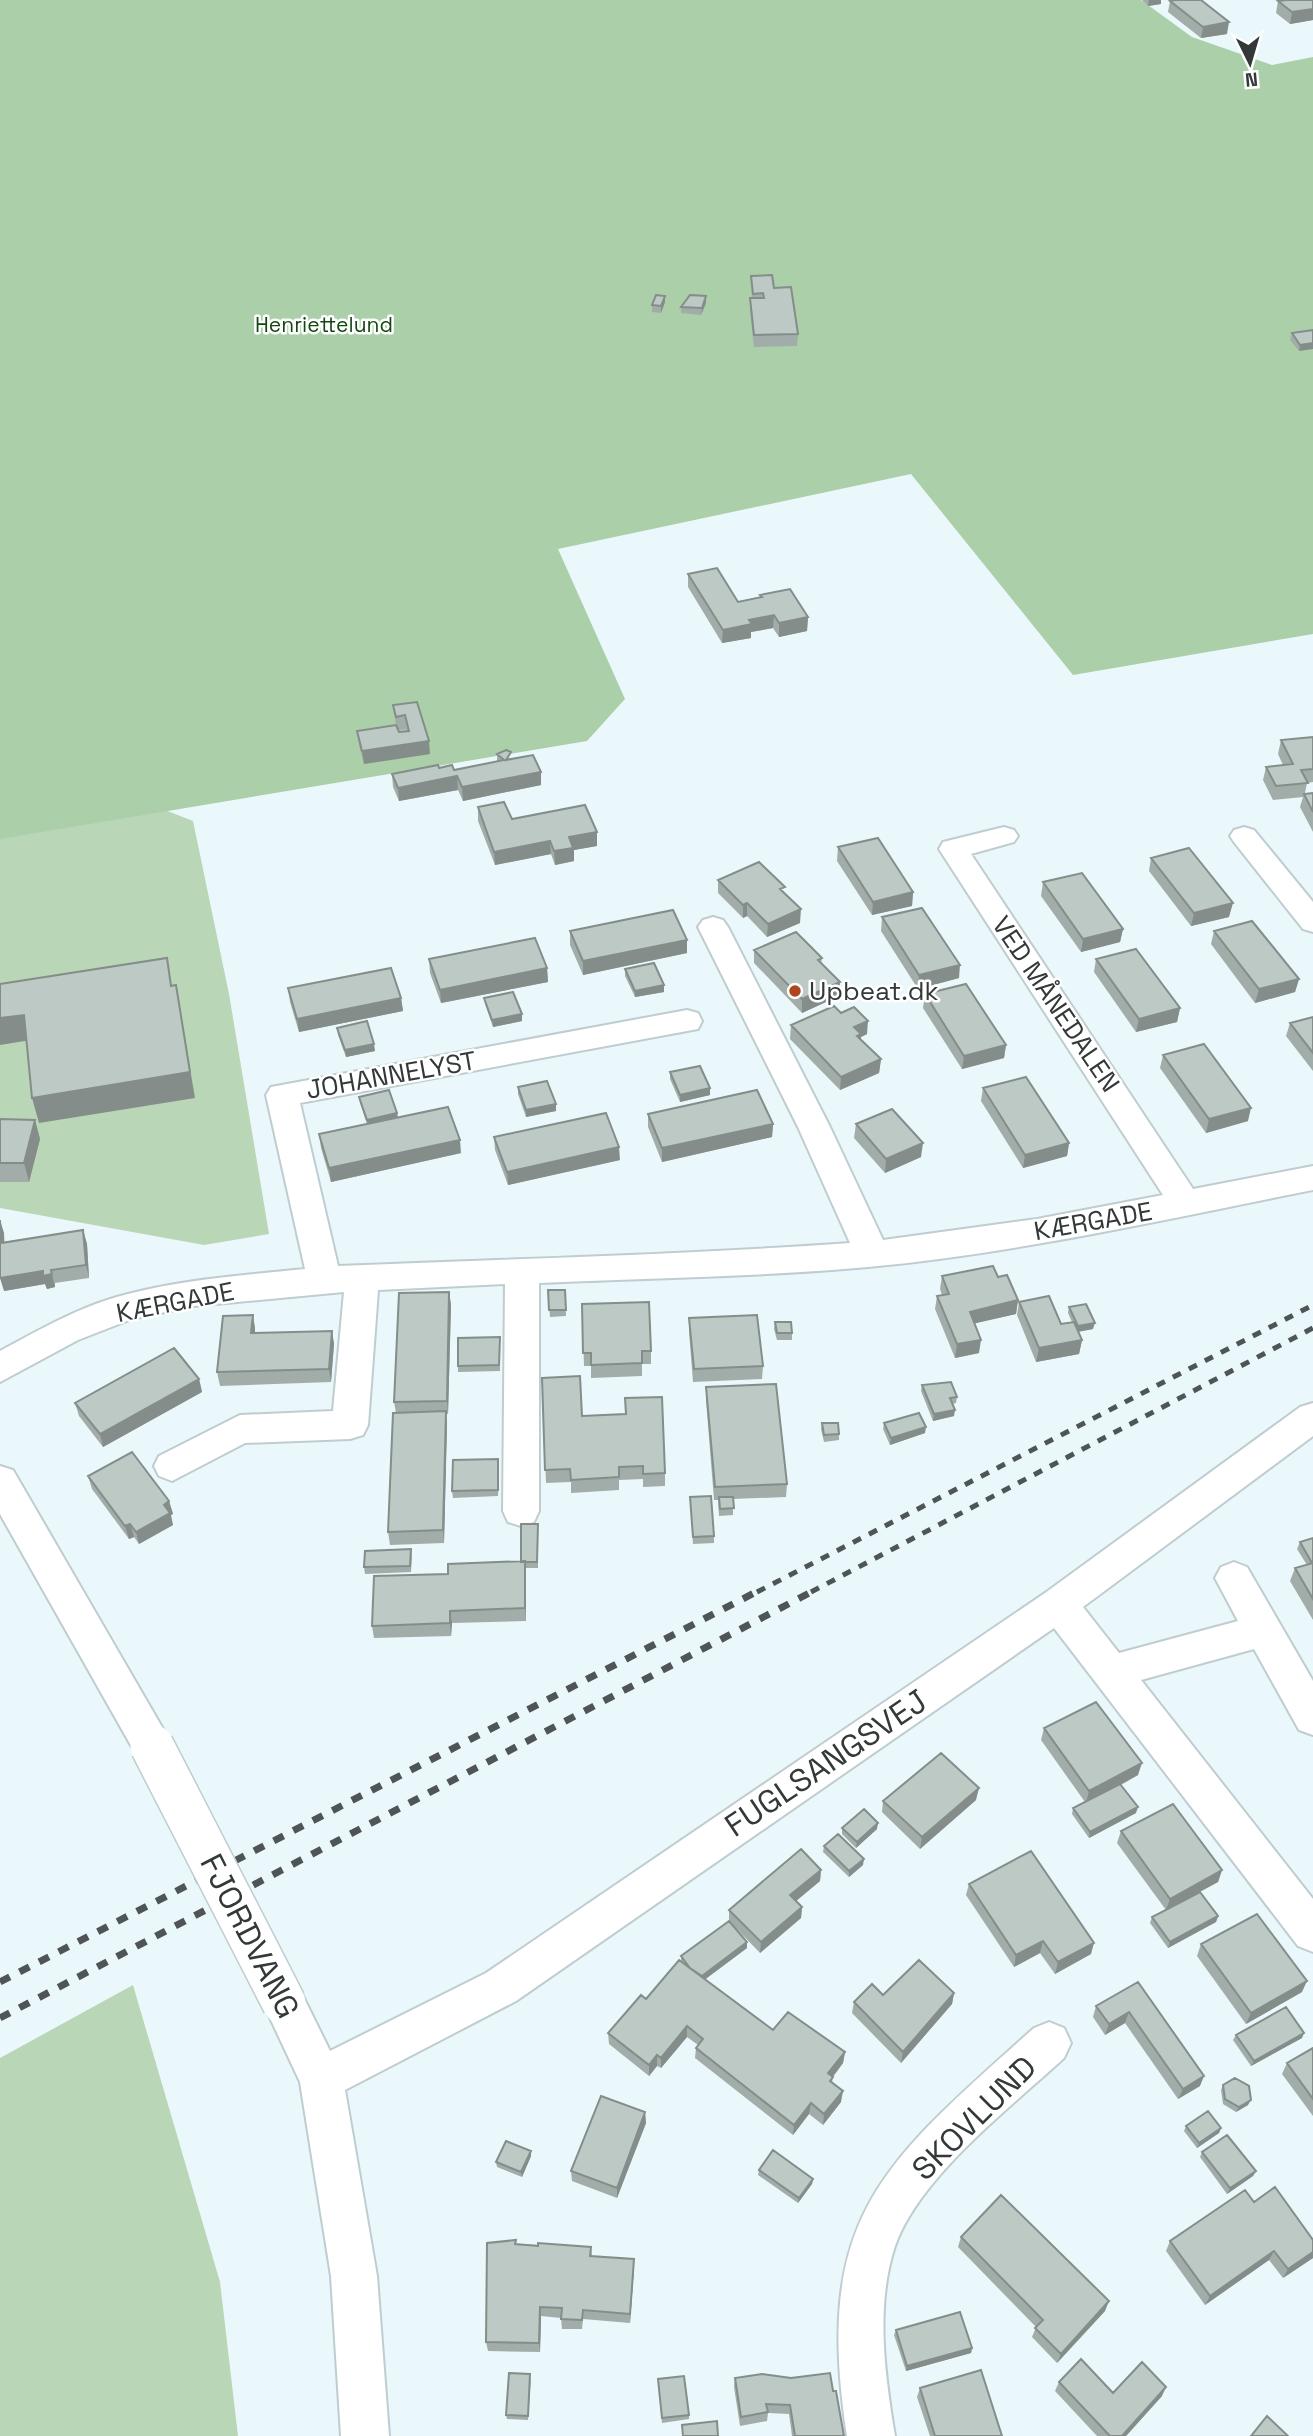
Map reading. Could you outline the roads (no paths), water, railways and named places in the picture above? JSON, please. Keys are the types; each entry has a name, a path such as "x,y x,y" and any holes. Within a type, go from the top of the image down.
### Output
{"street":[{"name":"VED MÅNEDALEN","path":"1004,836 953,849 1186,1205"},
{"path":"1244,836 1313,922"},
{"path":"713,927 814,1126 864,1233 870,1254"},
{"name":"JOHANNELYST","path":"324,1280 282,1095 687,1021"},
{"name":"KÆRGADE","path":"0,1368 66,1331 127,1307 194,1293 324,1280 523,1270 732,1264 870,1254 1037,1231 1186,1205 1313,1178"},
{"path":"521,1511 523,1270"},
{"path":"172,1466 240,1429 350,1425 362,1278"},
{"name":"FUGLSANGSVEJ","path":"321,2079 501,1987 1058,1604 1313,1418"},
{"name":"FJORDVANG","path":"0,1481 152,1746 321,2079 354,2276 365,2436"},
{"path":"1234,1578 1313,1718"},
{"path":"1058,1604 1313,1932"},
{"path":"1110,1672 1264,1630"},
{"name":"SKOVLUND","path":"870,2436 864,2397 861,2296 880,2227 922,2162 1049,2043"}],"railway":[{"path":"757,1592 1313,1305"},
{"path":"811,1592 1313,1328"},
{"path":"0,1982 760,1590"},
{"path":"0,2018 815,1590"}],"place":[{"name":"Upbeat.dk","path":"795,991"}],"park label":[{"name":"Henriettelund","path":"324,324"}]}
